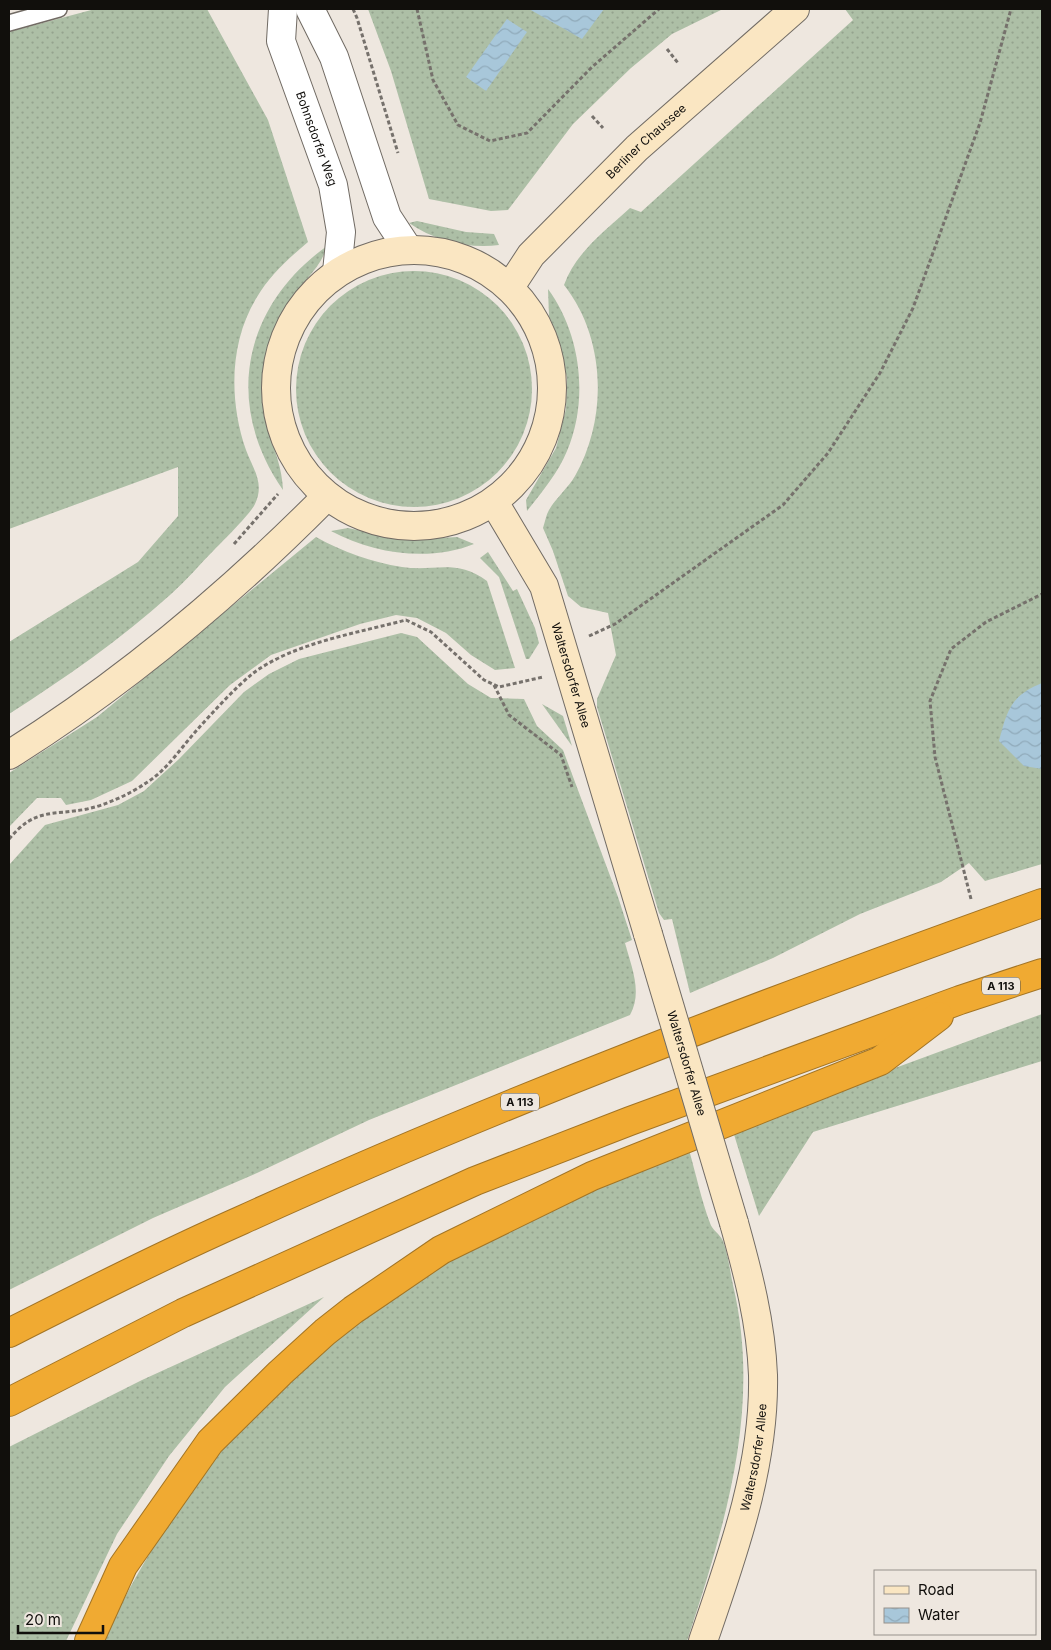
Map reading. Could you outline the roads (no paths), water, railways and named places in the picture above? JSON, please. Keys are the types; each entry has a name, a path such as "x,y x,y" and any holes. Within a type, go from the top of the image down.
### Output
{"highway":[{"name":"A 113","path":"9,1333 241,1220 461,1126 660,1044 1042,903"},
{"name":"A 113","path":"9,1402 184,1313 475,1181 630,1121 960,1000 1042,972"},
{"path":"88,1641 123,1566 210,1442 287,1367 325,1332 353,1310 441,1250 592,1176 880,1061 960,1000"}],"street":[{"name":"Bohnsdorfer Weg","path":"283,9 280,41 333,185 341,232 337,272"},
{"path":"310,9 334,57 387,218 408,249"},
{"name":"Berliner Chaussee","path":"510,287 531,255 637,148 795,9"},
{"path":"408,249 436,251 462,258 487,270 510,287 529,311 543,338 551,368 552,398 547,428 535,456 517,481 494,502 468,516 439,525 409,527 380,522 352,512 327,496 305,474 290,450 280,423 276,395 277,366 285,338 297,313 315,291 337,272 359,260 383,253 408,249"},
{"path":"9,755 55,726 181,631 247,576 327,496"},
{"name":"Waltersdorfer Allee","path":"494,502 544,586 734,1223 756,1311 763,1377 759,1438 746,1504 703,1641"}],"lane":[{"path":"9,23 59,9"}],"water":[{"path":"529,9 604,9 582,39"},
{"path":"507,19 527,32 486,91 466,77"},
{"path":"1042,683 1042,769 1024,766 999,741 1008,713 1016,699 1031,688"}]}
